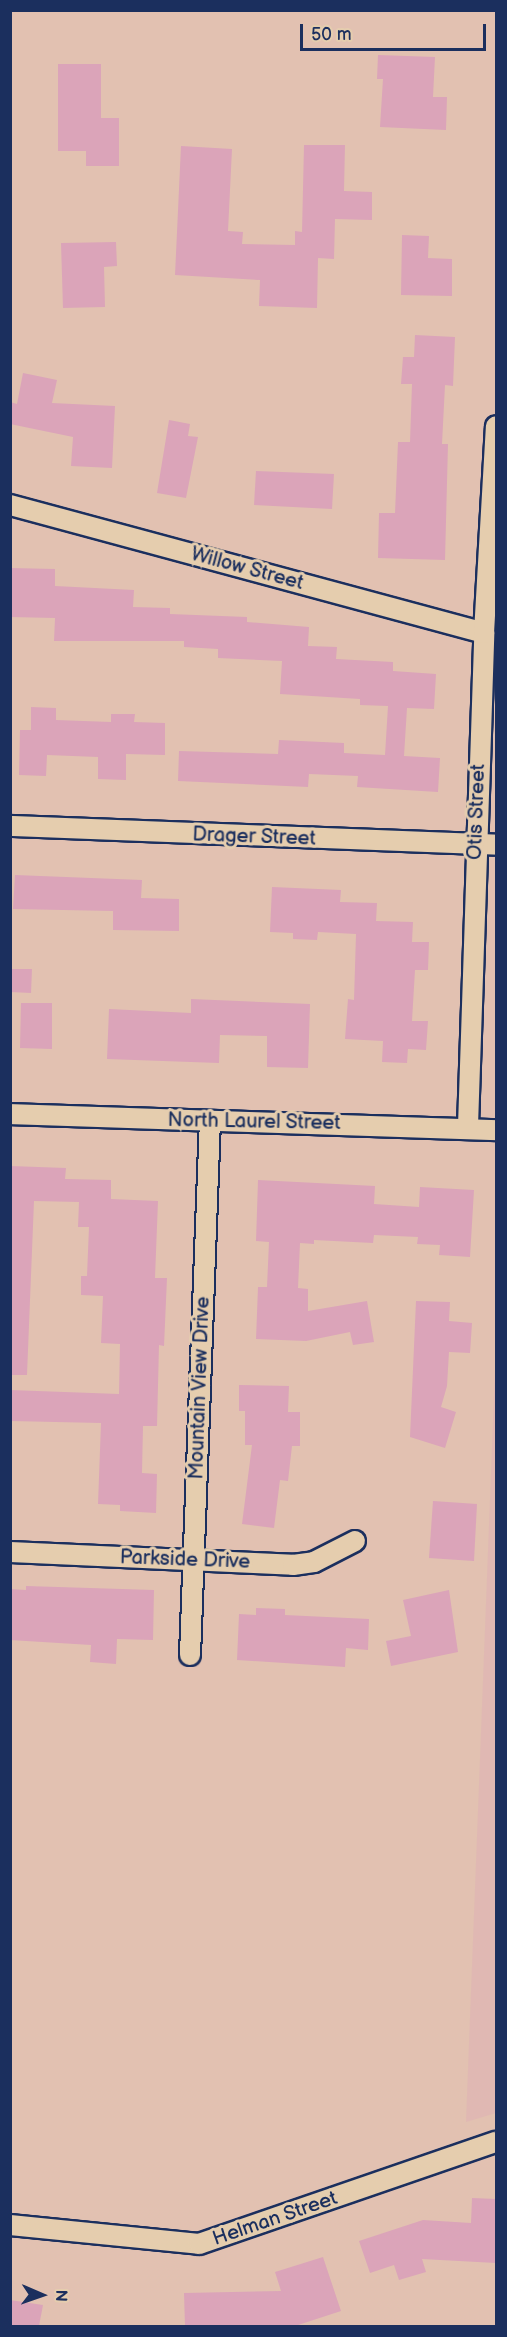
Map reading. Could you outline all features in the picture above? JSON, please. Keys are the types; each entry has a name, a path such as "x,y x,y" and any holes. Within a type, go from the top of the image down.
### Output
{"street":[{"name":"Otis Street","path":"468,1126 484,633 496,426"},
{"name":"Willow Street","path":"10,505 484,633"},
{"name":"Drager Street","path":"10,826 496,845"},
{"name":"North Laurel Street","path":"10,1114 210,1122 468,1126 496,1130"},
{"name":"Mountain View Drive","path":"190,1655 210,1122"},
{"name":"Parkside Drive","path":"10,1552 314,1563 355,1541"},
{"name":"Helman Street","path":"10,2224 199,2244 496,2142"}],"shaded area":[{"path":"496,1344 496,2113 466,2122"}],"building":[{"path":"378,55 435,57 433,97 447,97 446,130 380,127 383,79 377,79"},
{"path":"58,64 101,64 101,118 119,118 119,166 86,166 86,151 58,151"},
{"path":"304,145 345,145 344,191 372,192 372,220 335,219 334,259 318,258 317,308 259,306 260,280 175,275 181,146 232,149 228,231 243,232 242,244 295,245 295,231 302,232"},
{"path":"402,235 429,236 428,258 452,259 452,296 401,295"},
{"path":"116,242 117,266 104,267 105,307 63,308 61,243"},
{"path":"415,335 455,337 453,386 445,385 442,444 448,444 445,560 378,558 379,513 395,513 398,442 410,442 412,384 401,384 403,357 414,357"},
{"path":"23,373 57,380 52,403 115,406 112,468 71,466 73,437 10,424 10,402 17,404"},
{"path":"169,420 190,424 188,436 198,437 186,498 157,493"},
{"path":"256,471 334,474 332,509 254,505"},
{"path":"10,568 55,569 55,586 134,590 133,607 170,608 170,614 247,617 247,622 309,627 308,646 337,647 336,659 393,662 393,671 436,674 434,709 407,708 404,756 440,758 438,792 357,787 358,776 309,774 308,787 178,781 179,751 278,754 279,740 344,743 344,753 385,755 388,706 360,705 360,699 280,694 282,661 218,658 218,649 184,647 184,641 54,641 55,618 10,617"},
{"path":"31,707 56,708 56,720 111,722 111,714 135,714 134,722 165,723 165,755 126,754 126,780 98,779 98,757 47,755 46,776 19,775 20,730 31,730"},
{"path":"15,875 142,880 141,898 179,899 179,931 113,930 113,911 13,909"},
{"path":"272,887 341,890 340,902 377,903 376,921 413,922 412,942 429,942 428,970 415,970 412,1021 428,1021 426,1050 408,1049 407,1063 382,1062 383,1041 345,1039 348,999 354,1000 356,934 318,932 317,940 293,939 293,933 270,932"},
{"path":"10,969 32,969 31,993 10,992"},
{"path":"191,999 310,1004 308,1068 267,1067 267,1036 220,1035 219,1063 107,1059 109,1009 191,1013"},
{"path":"21,1003 52,1003 52,1049 20,1048"},
{"path":"10,1166 66,1168 65,1179 111,1180 111,1199 158,1201 155,1278 167,1278 164,1346 159,1345 157,1426 143,1426 142,1473 157,1474 156,1513 120,1511 120,1505 98,1504 101,1423 10,1421 10,1390 119,1394 120,1344 101,1343 103,1296 81,1295 81,1276 87,1276 89,1227 78,1227 79,1202 34,1201 27,1375 10,1375"},
{"path":"258,1180 375,1186 374,1204 419,1207 420,1187 474,1190 470,1257 439,1255 440,1245 417,1244 418,1237 374,1235 373,1243 314,1240 314,1244 300,1243 298,1288 308,1289 308,1311 367,1301 374,1342 353,1345 350,1332 306,1341 256,1339 258,1287 267,1287 269,1242 256,1241"},
{"path":"416,1301 450,1302 449,1321 472,1323 470,1353 449,1352 447,1386 441,1407 456,1412 445,1448 410,1437"},
{"path":"239,1385 289,1386 288,1412 300,1412 300,1446 292,1446 288,1481 280,1480 274,1528 242,1524 252,1445 245,1445 245,1411 239,1411"},
{"path":"433,1501 477,1504 474,1561 429,1558"},
{"path":"26,1586 154,1590 153,1640 117,1639 116,1664 90,1662 91,1645 10,1640 10,1589 26,1590"},
{"path":"449,1590 458,1652 391,1666 386,1641 411,1636 403,1600"},
{"path":"256,1608 285,1609 285,1615 369,1619 368,1650 346,1648 345,1667 237,1660 239,1614 256,1615"},
{"path":"472,2198 496,2199 496,2263 422,2259 426,2272 399,2280 394,2265 370,2273 359,2241 423,2220 471,2223"},
{"path":"323,2257 341,2311 295,2326 185,2326 184,2293 281,2291 275,2272"},
{"path":"10,2300 43,2305 39,2326 10,2326"}]}
